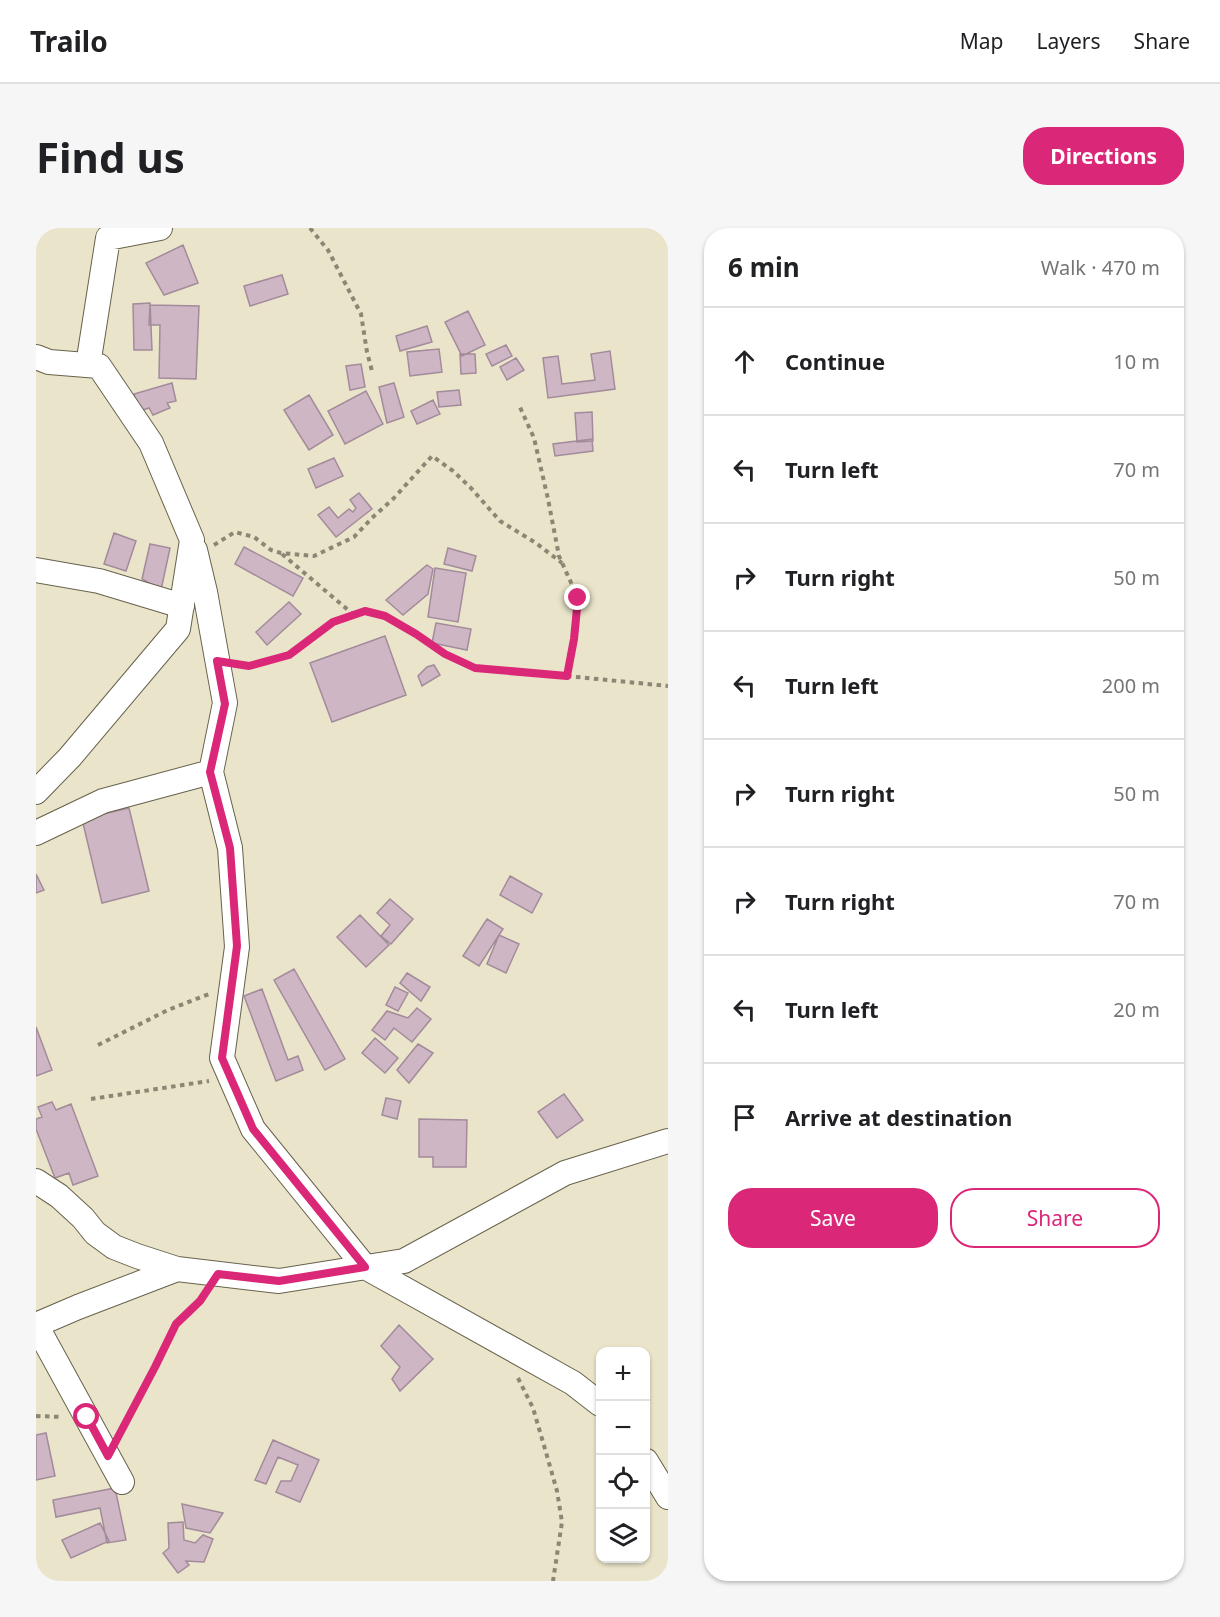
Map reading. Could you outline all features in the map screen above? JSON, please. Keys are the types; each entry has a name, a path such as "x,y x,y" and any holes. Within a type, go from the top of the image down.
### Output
{"street":[{"path":"88,365 108,233 160,228"},
{"path":"36,357 49,362 99,366 152,443 195,550 206,592 225,704 210,772 230,848 237,946 222,1058 253,1129 365,1267 573,1383 596,1401"},
{"path":"36,792 70,757 178,629 195,550"},
{"path":"36,570 99,581 182,606"},
{"path":"36,833 103,801 210,772"},
{"path":"36,1182 59,1196 83,1218 95,1233 114,1247 177,1269 279,1281 404,1261 565,1173 668,1141"},
{"path":"122,1482 36,1325 177,1269"},
{"path":"650,1469 668,1497"}],"path":[{"path":"310,228 328,250 361,314 372,371"},
{"path":"519,405 534,438 559,556 578,598 567,676"},
{"path":"195,550 217,543 235,532 254,537 271,550 314,556 354,537 432,456 470,487 500,521 536,543 562,563"},
{"path":"281,553 354,615"},
{"path":"217,661 249,666 289,655 333,622 365,611 385,616 445,654 475,668 668,686"},
{"path":"98,1045 168,1010 232,985"},
{"path":"91,1099 230,1077"},
{"path":"108,1456 176,1324 200,1301 218,1274"},
{"path":"503,1344 532,1408 557,1491 562,1522 553,1581"}],"building":[{"path":"183,245 198,283 164,295 146,263"},
{"path":"282,275 288,294 250,306 244,286"},
{"path":"150,303 152,350 134,350 133,304"},
{"path":"150,305 199,306 196,379 159,378 160,325 149,325"},
{"path":"468,311 485,345 462,356 445,322"},
{"path":"427,326 432,342 400,351 396,336"},
{"path":"506,345 512,356 492,366 486,354"},
{"path":"439,349 442,372 410,376 407,352"},
{"path":"610,351 615,389 548,398 543,358 558,356 562,384 595,380 591,354"},
{"path":"460,354 475,354 476,373 461,374"},
{"path":"516,358 524,370 507,380 500,367"},
{"path":"361,364 365,387 350,390 346,366"},
{"path":"172,383 176,401 167,403 170,408 153,415 149,408 137,412 134,394"},
{"path":"394,383 404,417 387,423 379,387"},
{"path":"459,390 461,405 439,407 437,392"},
{"path":"366,391 383,424 345,444 328,411"},
{"path":"309,395 333,435 309,450 284,410"},
{"path":"433,400 440,414 417,424 411,411"},
{"path":"592,412 593,441 577,442 575,413"},
{"path":"592,439 593,451 555,456 553,444"},
{"path":"334,458 343,476 316,488 308,469"},
{"path":"359,493 372,509 336,537 318,515 329,507 338,518 349,509 353,512 356,508 350,500"},
{"path":"114,533 136,541 126,571 104,564"},
{"path":"150,544 170,548 161,590 142,579"},
{"path":"244,547 303,578 293,596 235,564"},
{"path":"448,548 476,556 472,571 444,564"},
{"path":"427,565 433,569 428,594 403,615 386,600"},
{"path":"435,568 466,573 458,622 428,617"},
{"path":"289,602 301,614 267,645 256,632"},
{"path":"436,623 471,629 467,650 432,643"},
{"path":"385,636 406,695 332,722 310,663"},
{"path":"434,665 440,675 422,686 418,676 427,667"},
{"path":"129,808 149,891 102,903 82,819"},
{"path":"36,874 44,890 36,893"},
{"path":"510,876 542,894 532,913 500,895"},
{"path":"390,899 413,919 391,944 381,936 390,925 377,913"},
{"path":"360,915 389,945 366,967 337,937"},
{"path":"487,919 503,929 479,966 463,956"},
{"path":"499,935 519,944 506,973 487,964"},
{"path":"294,969 345,1059 325,1070 274,980"},
{"path":"407,973 430,987 421,1001 400,983"},
{"path":"395,987 408,993 398,1011 386,1005"},
{"path":"262,989 288,1060 298,1056 303,1070 276,1081 244,996"},
{"path":"417,1008 431,1019 412,1042 394,1028 385,1040 372,1030 387,1011 408,1018"},
{"path":"36,1027 52,1070 36,1076"},
{"path":"375,1038 398,1058 385,1073 362,1053"},
{"path":"418,1044 433,1053 409,1083 397,1070"},
{"path":"564,1094 583,1120 557,1138 538,1112"},
{"path":"386,1098 401,1101 397,1119 382,1115"},
{"path":"52,1102 56,1110 71,1104 98,1176 73,1185 69,1173 55,1178 36,1129 36,1119 42,1117 38,1107"},
{"path":"419,1119 467,1120 466,1167 433,1167 433,1157 419,1157"},
{"path":"399,1325 433,1359 400,1391 392,1379 400,1367 381,1346"},
{"path":"46,1433 55,1476 36,1480 36,1435"},
{"path":"273,1440 319,1460 300,1502 276,1492 281,1481 291,1481 298,1465 278,1457 266,1484 255,1480"},
{"path":"115,1488 126,1540 107,1543 100,1508 56,1517 53,1500"},
{"path":"182,1504 223,1513 210,1533 186,1528"},
{"path":"183,1522 184,1540 195,1543 203,1535 213,1539 204,1562 186,1561 189,1565 178,1573 163,1553 169,1548 168,1523"},
{"path":"100,1523 109,1541 71,1558 62,1540"}],"route":[{"path":"87,1417 108,1456 176,1324 200,1301 218,1274 279,1281 365,1267 253,1129 222,1058 237,946 230,848 210,772 225,704 217,661 249,666 289,655 333,622 365,611 385,616 445,654 475,668 567,676 578,598"}]}
